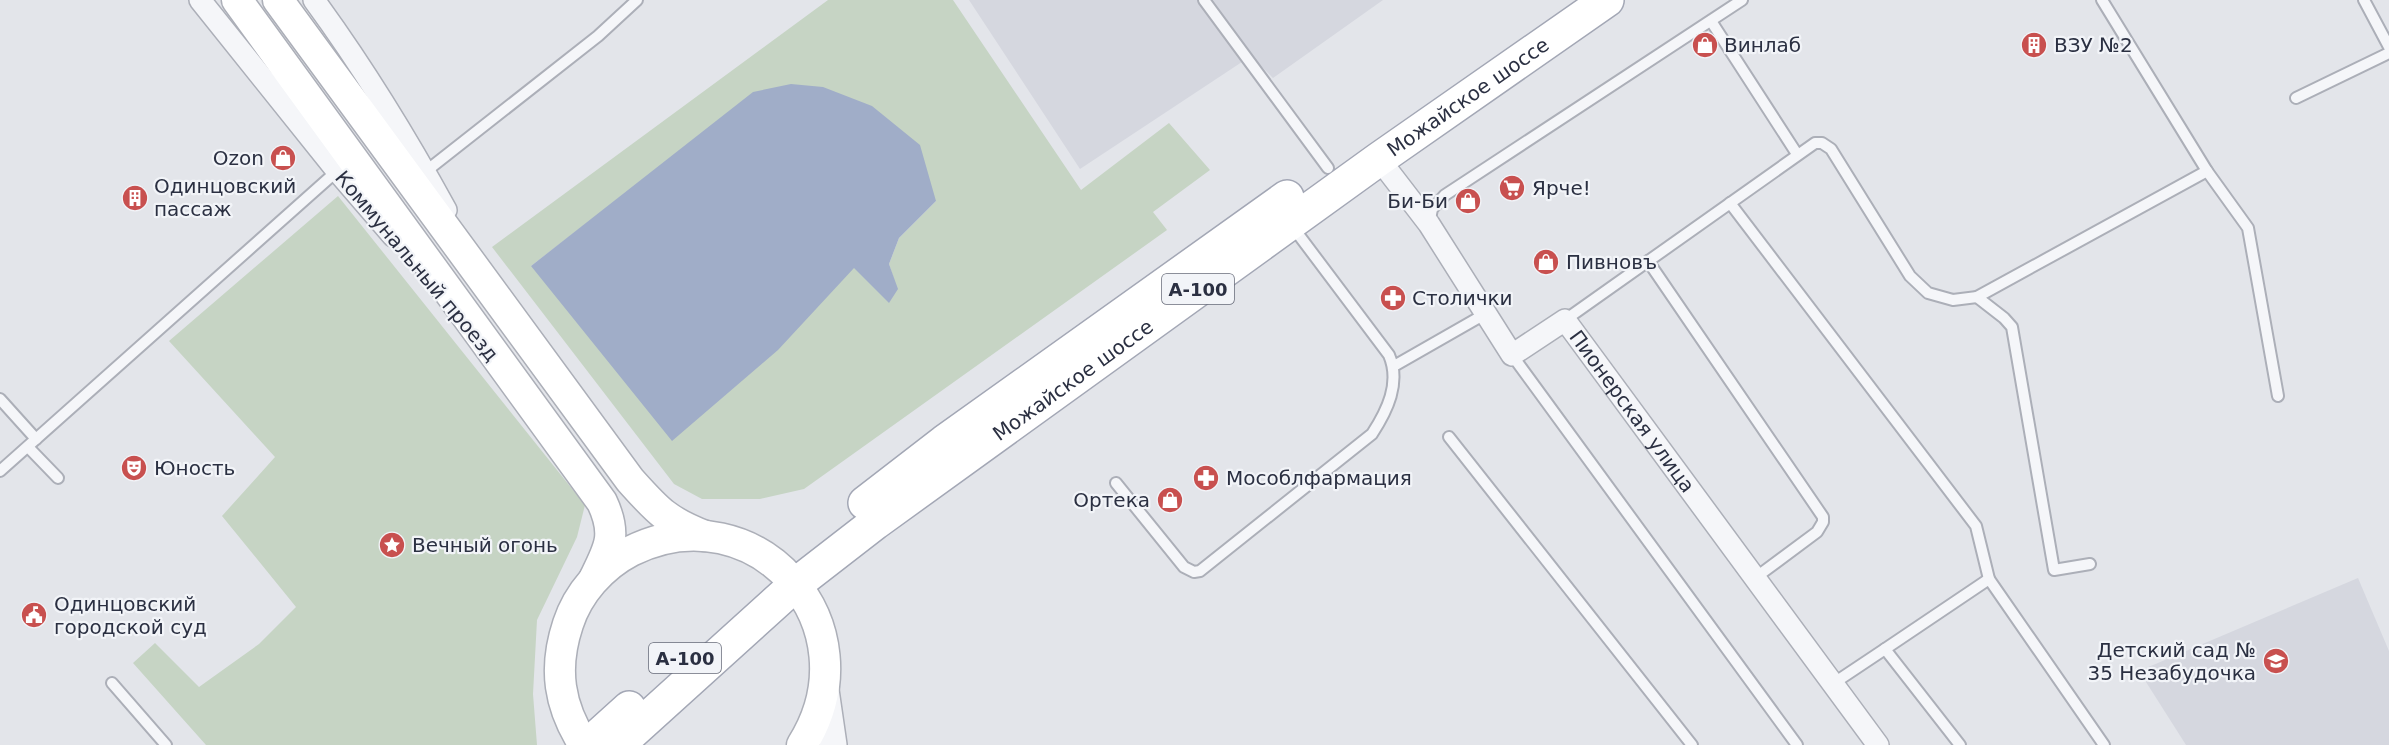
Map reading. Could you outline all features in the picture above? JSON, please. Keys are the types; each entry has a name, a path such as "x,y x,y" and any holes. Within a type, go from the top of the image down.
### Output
{"main road":[{"path":"237,0 461,311"},
{"path":"278,0 464,252"},
{"name":"Можайское шоссе","path":"586,745 788,578 944,442 1567,0"},
{"name":"Можайское шоссе","path":"618,745 788,578 875,523 1378,159 1607,0"},
{"name":"Коммунальный проезд","path":"464,252 630,480 658,512 679,526 705,536"},
{"name":"Коммунальный проезд","path":"461,311 602,502 609,516 611,529 609,549 596,577"},
{"path":"586,745 570,724 559,686 561,647 573,609 596,577 619,558 645,544 675,537 705,536 735,543 764,556 807,600 820,629 826,659 825,690 814,724 802,745"}],"street":[{"name":"Коммунальный проезд","path":"200,0 337,171 461,311"},
{"name":"Коммунальный проезд","path":"314,0 353,53 425,172 450,217 464,252"},
{"path":"1378,159 1429,224 1512,355"},
{"path":"387,229 485,361 496,368 518,366 525,362 534,348"},
{"path":"434,273 445,280 459,278 466,266 464,252"},
{"name":"Пионерская улица","path":"1512,355 1565,320 1878,745"},
{"path":"825,690 833,745"}],"lane":[{"path":"425,172 598,36 637,0"},
{"path":"1204,0 1328,168"},
{"path":"1429,224 1432,209 1445,195 1742,0"},
{"path":"2103,0 2207,171 2248,228 2278,396"},
{"path":"2364,0 2389,47"},
{"path":"1711,21 1797,154"},
{"path":"2296,98 2389,53"},
{"path":"1565,320 1815,142 1827,145 1910,276 1928,293 1953,300 1977,297 2207,171"},
{"path":"0,471 337,171"},
{"path":"1730,203 1976,526 1989,579 2104,745"},
{"path":"1116,483 1184,567 1200,572 1372,434 1384,415 1392,392 1394,366 1389,355 1290,223"},
{"path":"1648,261 1823,517 1818,532 1755,578"},
{"path":"1977,297 2012,327 2054,570 2090,564"},
{"path":"1394,366 1485,314"},
{"path":"1512,355 1797,745"},
{"path":"0,399 58,478"},
{"path":"1449,437 1692,745"},
{"path":"1834,683 1989,579"},
{"path":"1885,649 1960,745"},
{"path":"112,683 166,745"}],"shaded area":[{"path":"969,0 1383,0 1273,78 1251,56 1080,169"},
{"name":"Детский сад № 35 Незабудочка","path":"2358,578 2389,651 2389,745 2186,745 2139,671"}],"green space":[{"path":"828,0 953,0 1081,190 1169,123 1210,170 1153,212 1167,230 804,489 760,499 702,499 674,484 492,247","holes":["631,189 936,201 899,238 889,264 897,289 889,302 854,267 819,304 531,266"]},
{"path":"338,196 585,505 577,537 537,620 533,694 537,745 206,745 133,663 155,643 199,687 259,644 296,607 222,516 275,457 169,341"}],"water":[{"path":"791,84 823,87 872,106 920,145 936,201 899,238 889,264 898,289 889,303 854,268 778,350 672,441 531,266 753,92"}],"place":[{"name":"Винлаб","path":"1705,45"},
{"name":"ВЗУ №2","path":"2034,45"},
{"name":"Ozon","path":"283,158"},
{"name":"Ярче!","path":"1512,188"},
{"name":"Одинцовский пассаж","path":"135,198"},
{"name":"Би-Би","path":"1468,201"},
{"name":"Пивновъ","path":"1546,262"},
{"name":"Столички","path":"1393,298"},
{"name":"Юность","path":"134,468"},
{"name":"Мособлфармация","path":"1206,478"},
{"name":"Ортека","path":"1170,500"},
{"name":"Вечный огонь","path":"392,545"},
{"name":"Одинцовский городской суд","path":"34,615"},
{"name":"Детский сад № 35 Незабудочка","path":"2276,661"}]}
